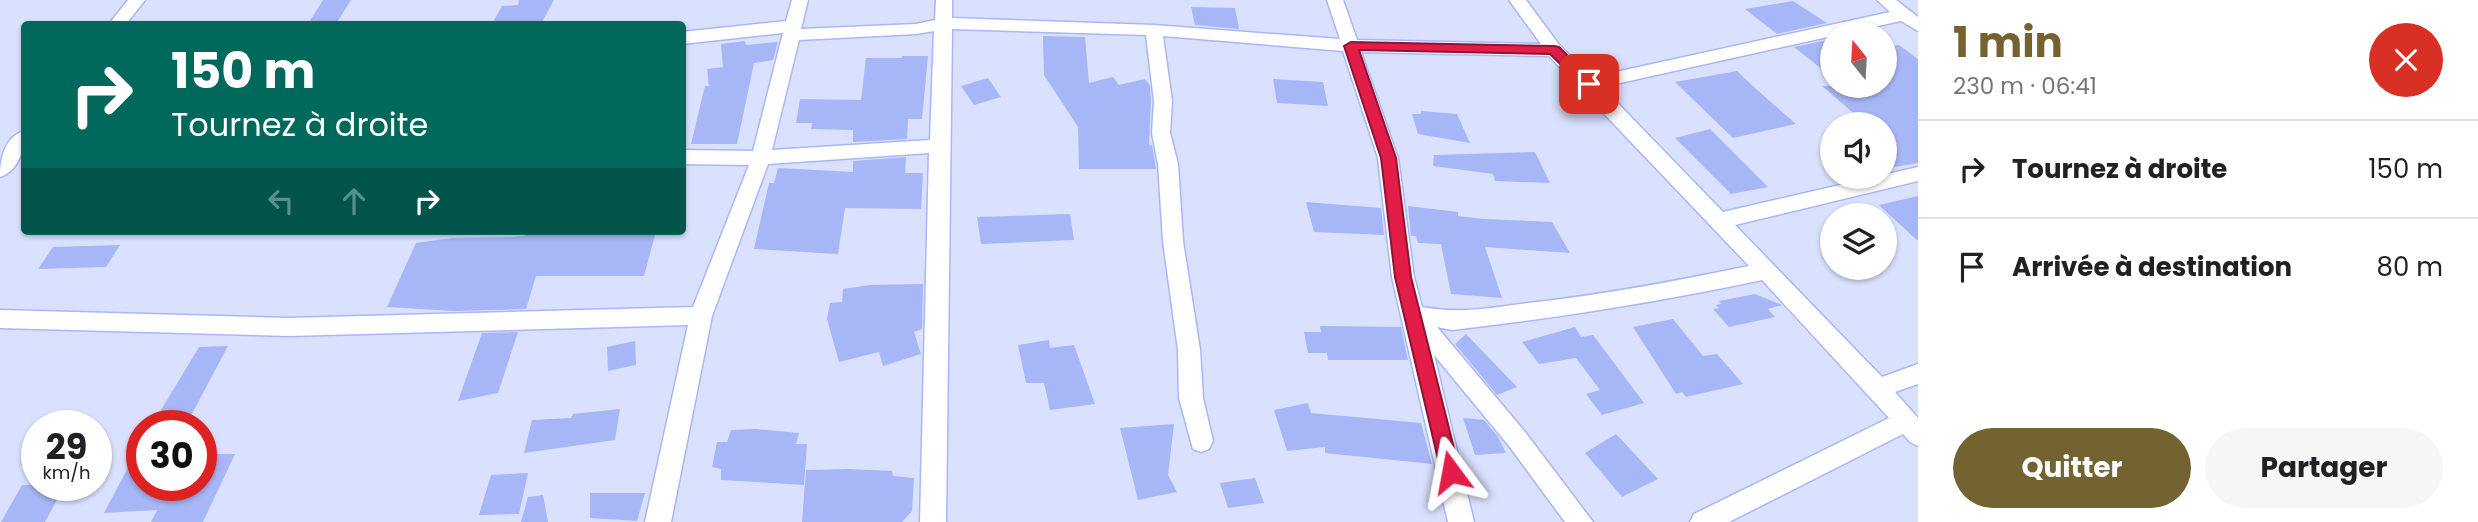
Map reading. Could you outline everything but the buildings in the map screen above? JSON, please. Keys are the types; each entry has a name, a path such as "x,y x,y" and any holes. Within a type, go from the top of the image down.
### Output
{"street":[{"path":"120,21 137,0"},
{"path":"658,522 701,316 761,158 800,0"},
{"path":"933,522 944,0"},
{"path":"1335,0 1388,158 1403,277 1461,522"},
{"path":"1517,0 1554,50 1878,388 1912,428 1703,522"},
{"path":"1885,0 1918,26"},
{"path":"1589,84 1903,15"},
{"path":"686,38 792,31 916,29 944,23 1154,30 1351,46 1554,50"},
{"path":"1154,30 1163,100 1161,132 1168,164 1172,241 1189,350 1191,398 1202,441"},
{"path":"0,170 16,146"},
{"path":"686,157 761,158 939,146"},
{"path":"1719,221 1918,174"},
{"path":"1413,314 1452,321 1564,308 1660,293 1767,271"},
{"path":"1413,314 1517,439 1580,522"},
{"path":"0,319 289,327 701,316"},
{"path":"1878,388 1918,374"}],"route":[{"path":"1451,472 1403,277 1388,158 1351,46 1554,50 1589,84"}]}
